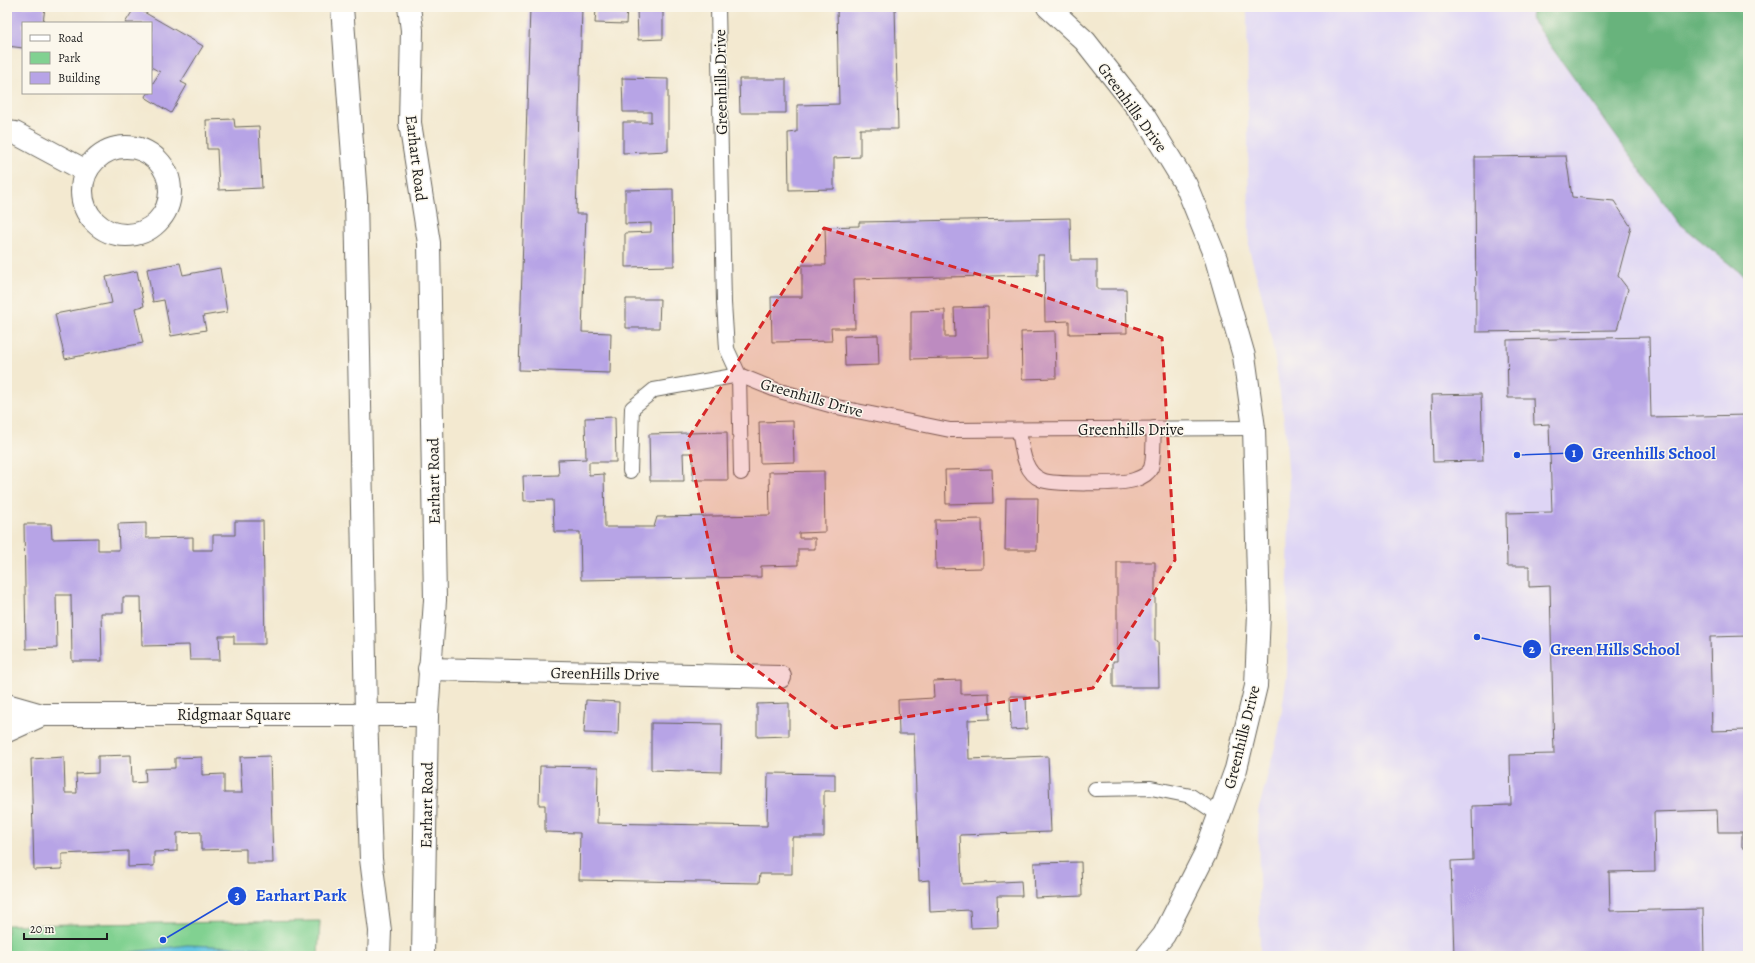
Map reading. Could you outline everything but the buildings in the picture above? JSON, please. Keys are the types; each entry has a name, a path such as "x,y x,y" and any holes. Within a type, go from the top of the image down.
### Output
{"street":[{"path":"342,7 356,196 366,714 371,859 380,931 379,956"},
{"name":"Earhart Road","path":"409,7 412,30 410,123 429,243 435,600 427,715 424,956"},
{"name":"Greenhills Drive","path":"1048,7 1085,41 1144,116 1186,185 1216,259 1244,356 1254,428 1259,613 1256,686 1236,769 1202,861 1164,935 1147,956"},
{"path":"7,132 15,133 86,171"},
{"path":"120,147 134,147 148,152 159,161 167,173 171,187 170,201 164,214 154,226 141,233 126,236 111,233 98,226 88,215 82,201 82,186 86,171 94,160 106,151 120,147"},
{"name":"GreenHills Drive","path":"429,669 780,677"},
{"name":"Ridgmaar Square","path":"7,705 42,715 427,715"},
{"name":"Ridgmaar Square","path":"7,731 42,715"}],"lane":[{"name":"Greenhills Drive","path":"718,7 724,303 727,349 739,375 776,390 837,407 950,430 1254,428"},
{"path":"630,472 632,408 654,390 739,375 741,473"},
{"path":"1019,430 1024,459 1032,472 1042,481 1094,483 1133,481 1144,476 1151,468 1154,428"},
{"path":"1095,789 1151,788 1191,796 1219,815"}],"highlighted area":[{"path":"824,228 994,279 1162,338 1175,560 1093,688 835,728 732,652 687,440"}],"shaded area":[{"path":"1247,7 1748,7 1748,956 1260,956 1258,812 1278,735 1287,675 1289,482 1285,428 1275,359 1266,311 1249,249"}],"green space":[{"path":"1533,7 1748,7 1748,279 1679,223 1531,19"},
{"path":"320,921 318,956 7,956 7,925"}],"water":[{"path":"187,945 263,948 278,956 102,956"}],"place":[{"name":"Greenhills School","path":"1517,455"},
{"name":"Green Hills School","path":"1477,637"},
{"name":"Earhart Park","path":"163,940"}]}
